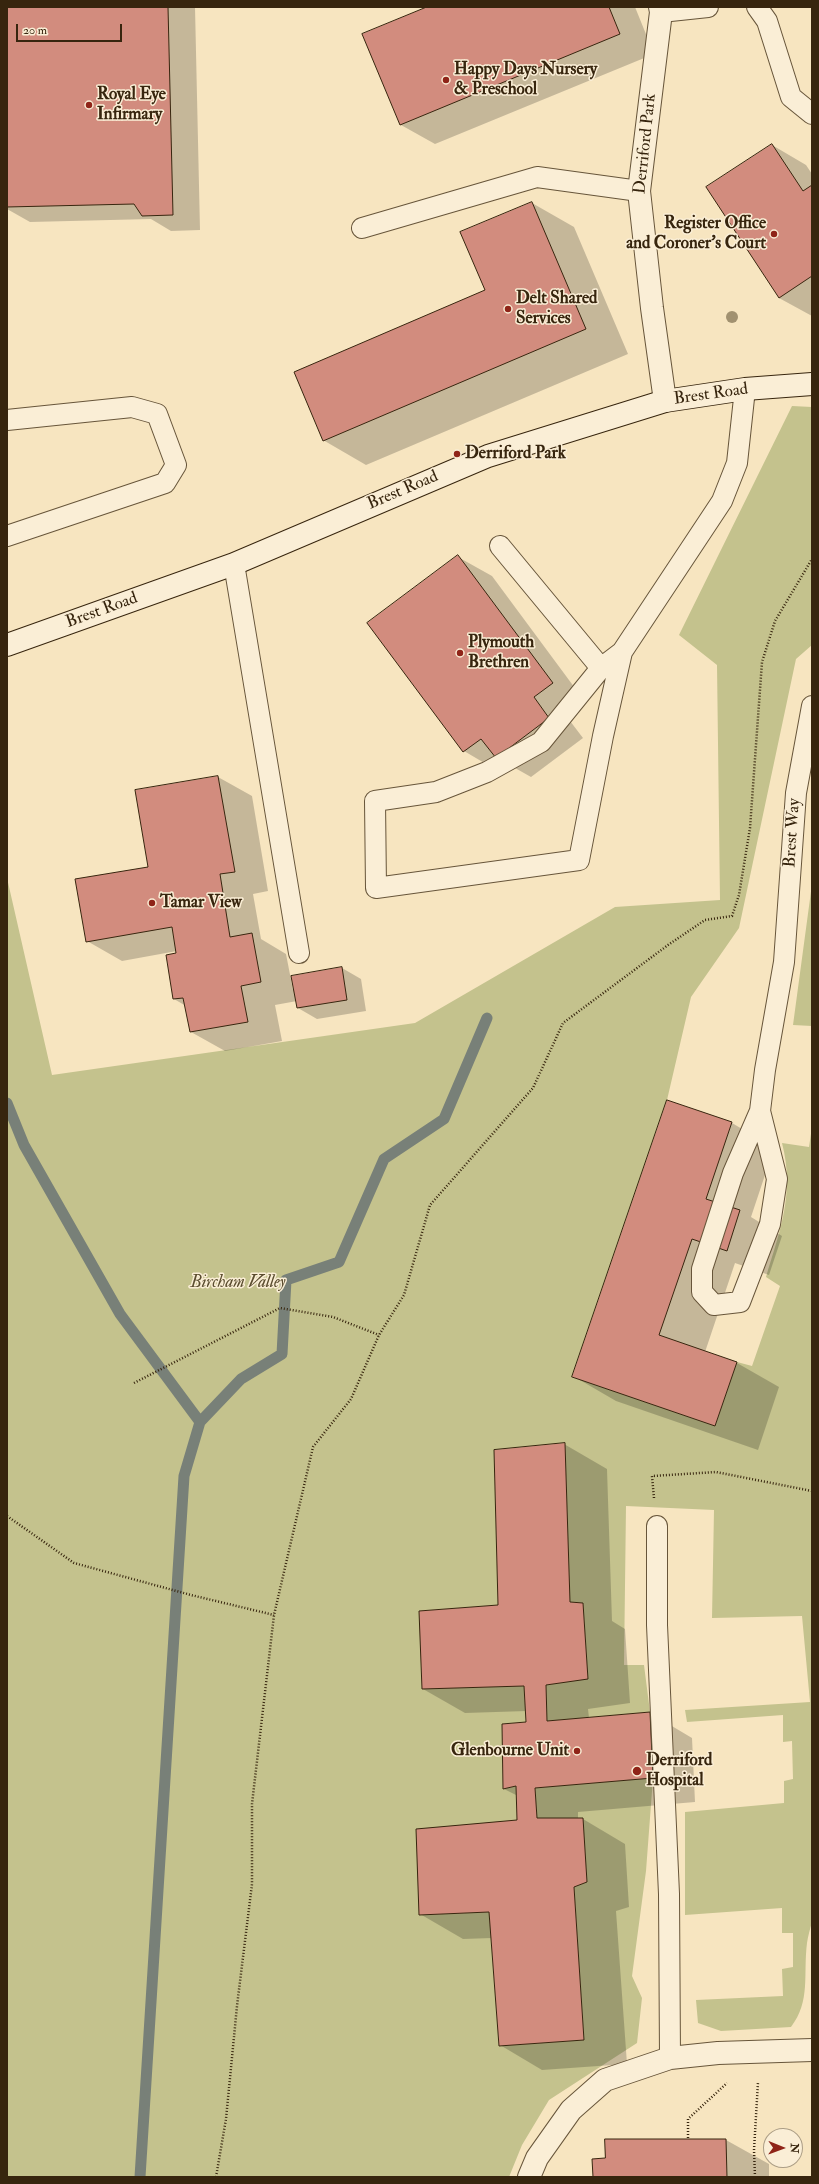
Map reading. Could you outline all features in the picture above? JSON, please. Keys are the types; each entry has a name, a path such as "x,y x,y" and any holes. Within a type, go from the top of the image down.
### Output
{"street":[{"name":"Derriford Park","path":"660,10 639,191 652,308 665,401"},
{"name":"Brest Road","path":"7,645 234,564 488,456 665,401 745,389 812,384"},
{"path":"529,2177 537,2158 571,2110 605,2080 670,2058 718,2053 812,2050"}],"lane":[{"path":"660,10 708,7"},
{"path":"757,7 767,21 791,97 812,114"},
{"path":"362,228 537,177 639,191"},
{"path":"622,652 603,736 579,860 376,888 375,801 436,792 487,772 541,742 601,668 622,652 722,501 737,463 745,389"},
{"path":"7,420 132,407 157,414 176,465 165,483 7,536"},
{"path":"500,546 601,668"},
{"path":"234,564 299,953"},
{"name":"Brest Way","path":"760,1111 765,1070 784,962 796,793 812,706"},
{"path":"760,1111 777,1179 770,1224 740,1302 714,1305 702,1292 702,1269 733,1174 760,1111"},
{"path":"657,1526 657,1625 669,1894 670,2058"}],"path":[{"path":"216,2177 226,2119 237,2006 252,1884 252,1804 274,1615 313,1447 351,1399 379,1335 404,1295 430,1205 533,1088 563,1023 704,920 732,916 739,895 750,828 762,662 776,621 812,559"},
{"path":"134,1383 280,1308 333,1317 379,1335"},
{"path":"652,1476 716,1472 812,1491"},
{"path":"7,1516 74,1563 191,1595 274,1615"},
{"path":"755,2177 754,2150 762,2051"},
{"path":"688,2138 688,2119 728,2083"}],"green space":[{"name":"Bircham Valley","path":"792,406 812,407 812,645 796,659 739,928 691,997 667,1100 572,1377 715,1426 737,1362 752,1366 780,1286 766,1277 781,1227 786,1195 786,1161 782,1143 809,1147 812,1127 812,1922 807,1943 804,1997 797,2017 791,2027 721,2031 698,2023 696,2000 783,1996 782,1969 793,1967 793,1933 782,1933 782,1908 685,1915 685,1812 784,1803 784,1781 793,1779 792,1741 783,1742 783,1715 687,1722 685,1710 810,1702 802,1616 712,1618 714,1510 626,1506 624,1665 644,1665 650,1712 547,1721 546,1685 588,1678 583,1603 570,1602 565,1443 494,1450 498,1605 420,1611 422,1689 524,1686 526,1722 502,1724 503,1789 516,1786 517,1820 420,1915 489,1912 499,2046 584,2040 574,1887 587,1882 583,1818 537,1818 535,1788 653,1778 646,1871 632,1976 642,1998 637,2043 549,2100 522,2145 509,2177 7,2177 7,878 52,1075 415,1023 615,907 720,900 717,665 679,635"},
{"path":"812,884 812,1026 793,1025"}],"building":[{"name":"Royal Eye Infirmary","path":"7,7 168,7 173,215 142,216 134,204 7,207"},
{"name":"Happy Days Nursery & Preschool","path":"427,7 609,7 620,34 400,125 362,34"},
{"name":"Register Office and Coroner's Court","path":"772,144 803,191 812,185 812,276 779,298 706,187"},
{"name":"Delt Shared Services","path":"532,202 586,329 323,441 294,372 485,290 460,232"},
{"name":"Plymouth Brethren","path":"458,555 553,683 534,697 549,718 496,758 481,739 463,752 367,623"},
{"name":"Tamar View","path":"218,776 235,872 220,874 230,937 252,933 261,982 241,986 248,1022 190,1032 183,998 173,999 166,955 176,953 172,927 86,942 75,879 148,867 135,790"},
{"path":"342,967 347,1000 297,1008 291,976"},
{"path":"667,1100 732,1122 706,1199 740,1210 727,1251 692,1239 659,1335 737,1362 715,1426 572,1377"},
{"name":"Glenbourne Unit","path":"565,1443 570,1602 583,1603 588,1679 546,1685 547,1721 650,1712 653,1778 535,1788 537,1818 583,1818 587,1882 574,1887 584,2040 499,2046 489,1912 419,1915 416,1829 517,1820 516,1786 503,1789 502,1724 526,1722 524,1686 422,1689 419,1611 498,1605 494,1450"},
{"path":"605,2139 726,2139 727,2177 593,2177 592,2159 605,2158"}],"waterway":[{"path":"140,2177 184,1476 200,1422 241,1379 282,1354 286,1280 339,1262 384,1159 444,1119 487,1018"},
{"path":"7,1103 24,1145 120,1314 200,1422"}],"place":[{"name":"Happy Days Nursery & Preschool","path":"446,80"},
{"name":"Royal Eye Infirmary","path":"89,105"},
{"name":"Register Office and Coroner's Court","path":"774,234"},
{"name":"Delt Shared Services","path":"508,309"},
{"name":"Derriford Park","path":"457,454"},
{"name":"Plymouth Brethren","path":"460,653"},
{"name":"Tamar View","path":"152,903"},
{"name":"Glenbourne Unit","path":"577,1751"},
{"name":"Derriford Hospital","path":"637,1771"}]}
